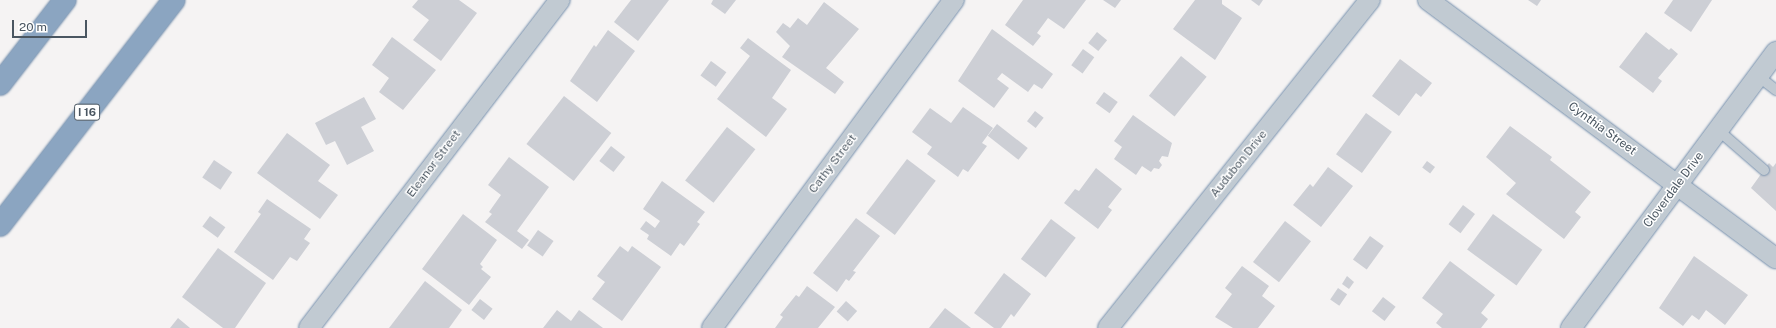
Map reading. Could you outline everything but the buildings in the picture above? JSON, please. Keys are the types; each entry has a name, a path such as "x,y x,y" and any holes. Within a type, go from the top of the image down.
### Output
{"highway":[{"path":"0,84 65,0"},
{"name":"I 16","path":"0,225 174,0"}],"street":[{"name":"Eleanor Street","path":"309,328 560,0"},
{"name":"Cathy Street","path":"712,328 954,0"},
{"name":"Audubon Drive","path":"1108,328 1370,0"},
{"name":"Cynthia Street","path":"1428,0 1776,258"},
{"name":"Cloverdale Drive","path":"1571,328 1776,52"}],"lane":[{"path":"1758,76 1776,90"},
{"path":"1718,130 1764,170"}]}
